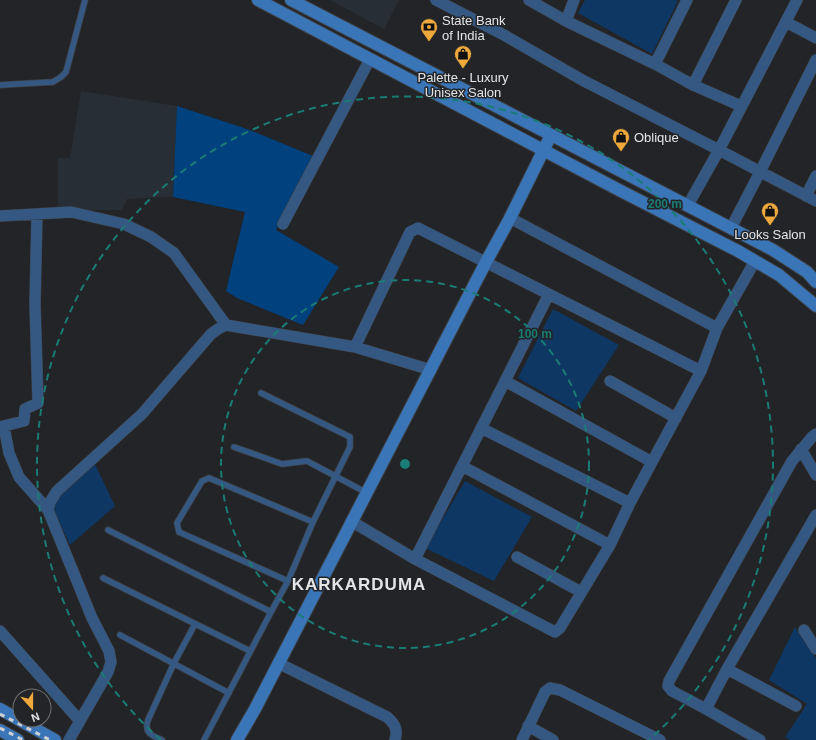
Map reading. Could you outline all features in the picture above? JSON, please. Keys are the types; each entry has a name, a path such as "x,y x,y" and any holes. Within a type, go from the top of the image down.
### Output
{"street":[{"path":"258,0 738,251 779,275 816,306"},
{"path":"291,0 552,134 773,250 807,272 816,282"},
{"path":"436,0 504,35 584,81 719,150 816,202"},
{"path":"529,0 566,21 655,64 693,85 741,106"},
{"path":"566,21 574,0"},
{"path":"655,64 687,0"},
{"path":"693,85 736,0"},
{"path":"688,205 719,150 797,0"},
{"path":"786,22 816,38"},
{"path":"283,224 370,59"},
{"path":"731,228 816,60"},
{"path":"237,740 255,709 351,521 510,218 552,134"},
{"path":"806,196 816,176"},
{"path":"0,216 71,212 124,224 151,237 174,253 226,325"},
{"path":"37,214 35,304 38,403 25,409 24,421 2,427 9,453 19,476 48,510 92,618 109,651 111,662 108,672 69,740"},
{"path":"510,218 717,328"},
{"path":"355,347 412,230 418,228 701,371"},
{"path":"351,521 414,559 555,632 560,628 610,545 630,503 701,371 717,328 755,261"},
{"path":"414,559 549,294"},
{"path":"48,510 50,502 57,491 142,414 211,334 226,325 355,347 430,370"},
{"path":"505,381 652,462"},
{"path":"610,381 676,418"},
{"path":"481,428 630,503"},
{"path":"760,740 672,691 668,686 669,681 792,461 816,434"},
{"path":"802,449 816,475"},
{"path":"462,466 610,545"},
{"path":"706,709 727,669 816,515"},
{"path":"517,557 581,592"},
{"path":"804,630 816,649"},
{"path":"0,631 80,721"},
{"path":"278,663 387,717 396,727 397,734 395,740"},
{"path":"727,669 796,706"},
{"path":"522,740 544,692 550,688 560,690 660,740"},
{"path":"0,709 56,740"},
{"path":"528,726 553,740"},
{"path":"0,730 18,740"}],"lane":[{"path":"0,85 53,82 61,77 66,72 85,0"},
{"path":"204,740 288,581 313,522 350,447 350,437 261,393"},
{"path":"234,447 282,464 307,461 367,493"},
{"path":"288,581 180,532 177,523 202,480 210,478 313,522"},
{"path":"108,530 271,612"},
{"path":"103,578 250,651"},
{"path":"162,740 152,736 146,727 174,663 195,624"},
{"path":"120,635 229,693"}],"shaded area":[{"path":"330,0 399,0 384,29"},
{"path":"585,0 678,1 652,54 578,13"},
{"path":"81,91 177,106 173,197 127,199 122,210 58,210 58,158 70,158"},
{"path":"177,106 247,129 313,156 276,230 339,267 303,325 237,298 226,291 245,212 173,197"},
{"path":"553,309 619,345 576,411 518,378"},
{"path":"93,460 115,506 70,545 47,496"},
{"path":"465,481 532,517 494,581 425,548"},
{"path":"795,627 816,658 816,740 790,740 785,737 807,704 769,680"}],"railway":[{"path":"0,714 50,740"},
{"path":"0,728 23,740"}],"place":[{"name":"State Bank of India","path":"429,42"},
{"name":"Palette - Luxury Unisex Salon","path":"463,69"},
{"name":"Oblique","path":"621,152"},
{"name":"Looks Salon","path":"770,226"}],"district":[{"name":"KARKARDUMA","path":"359,584"}]}
